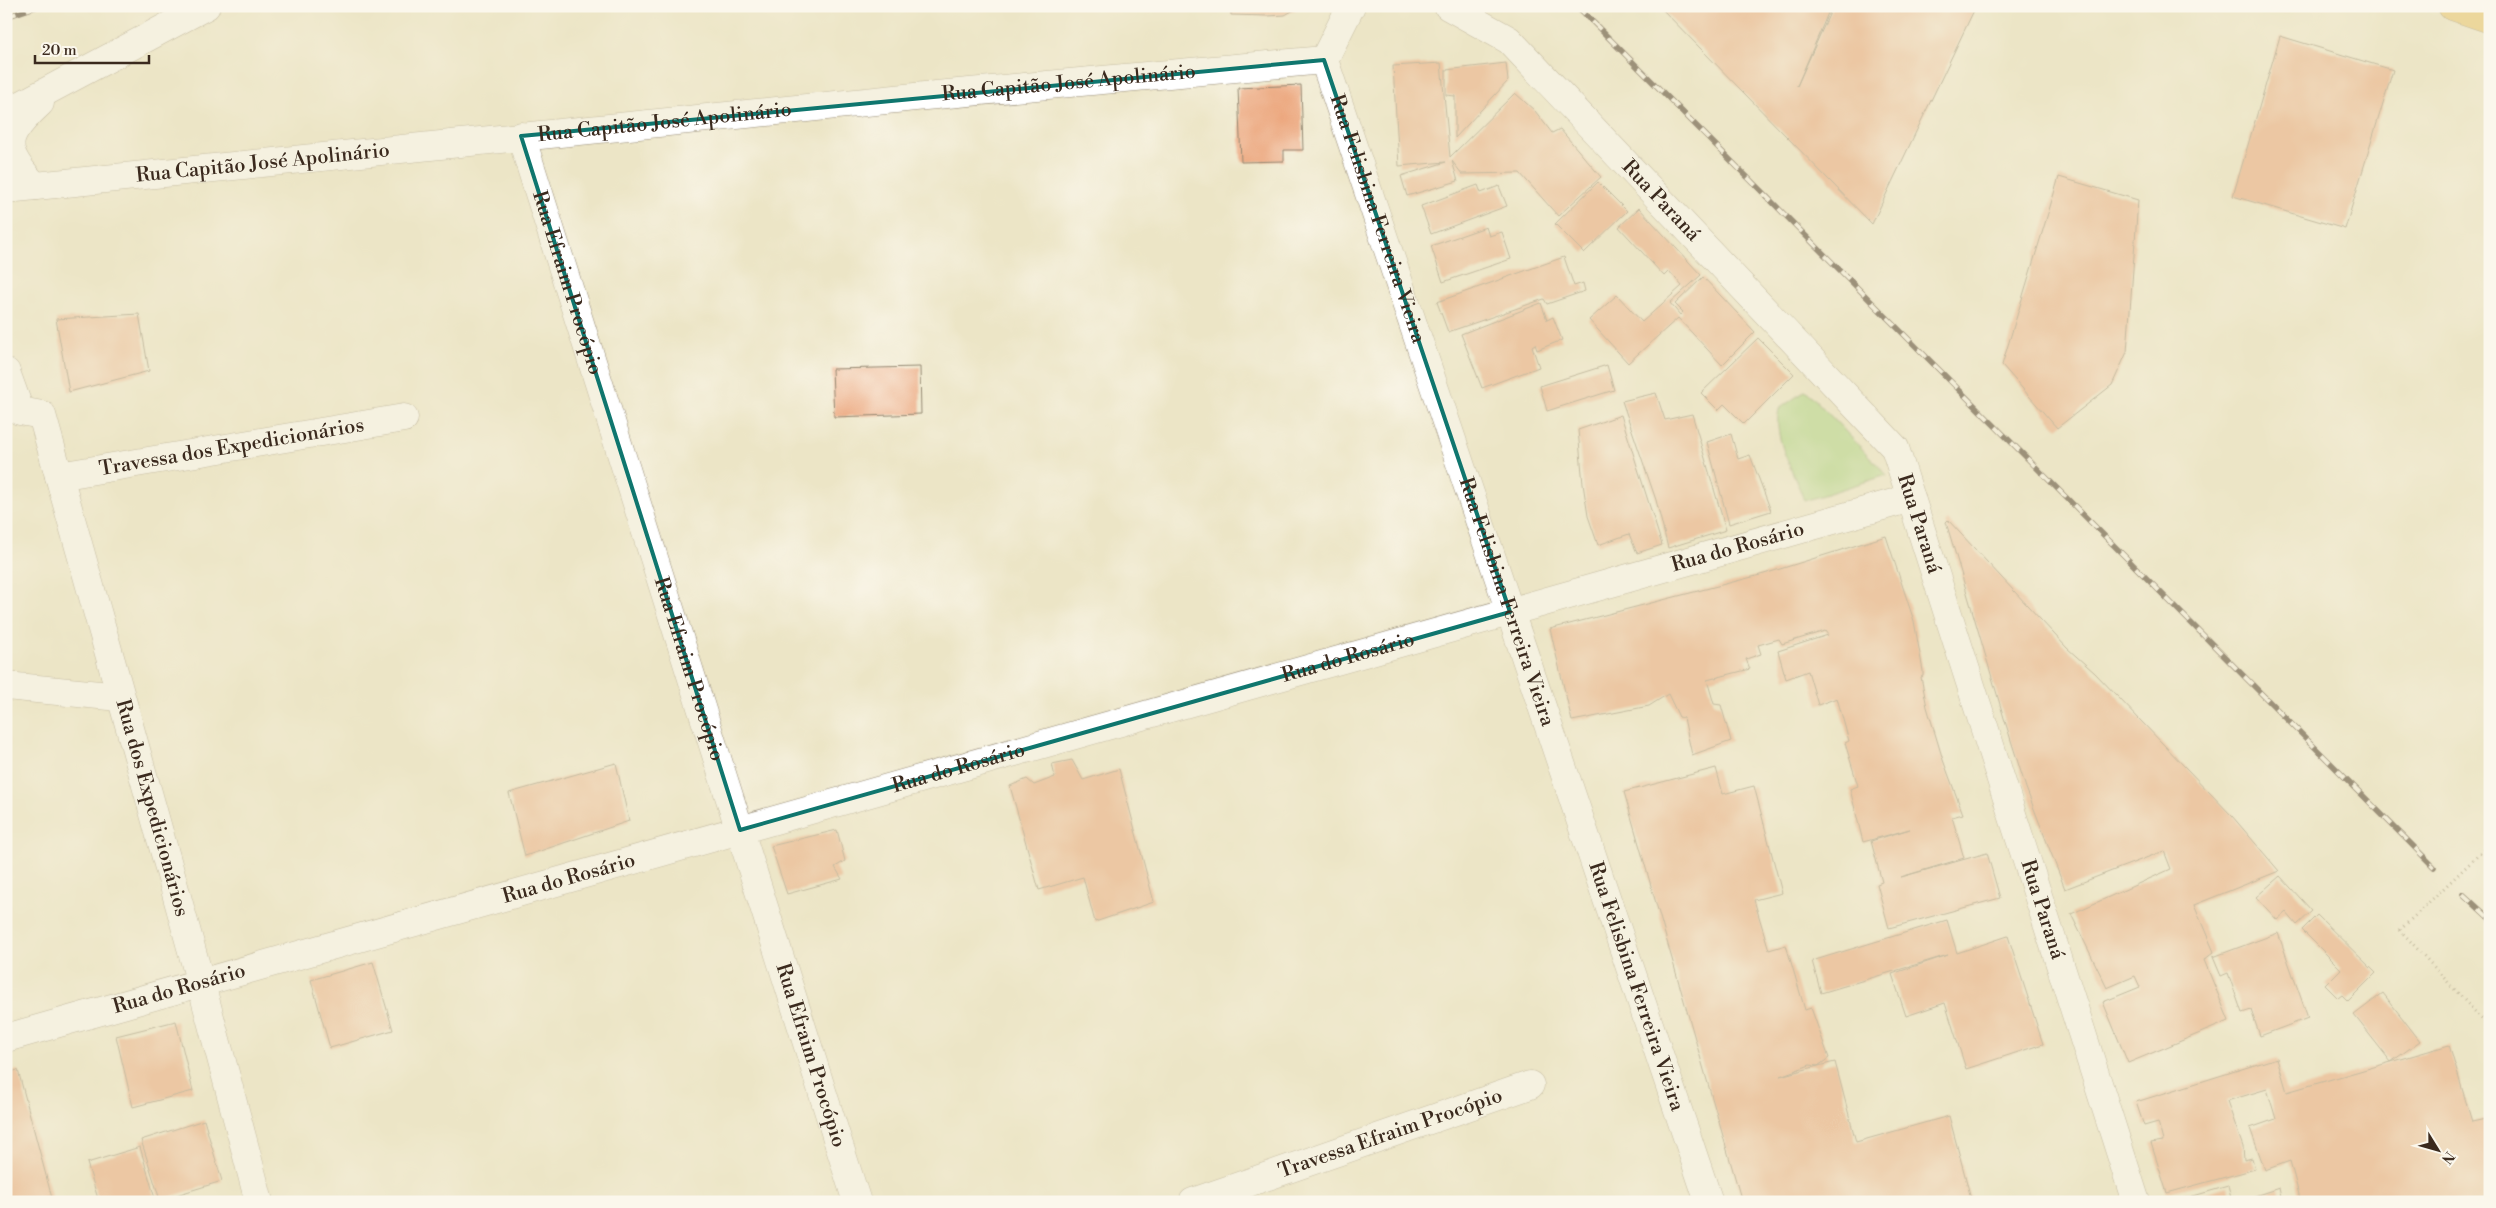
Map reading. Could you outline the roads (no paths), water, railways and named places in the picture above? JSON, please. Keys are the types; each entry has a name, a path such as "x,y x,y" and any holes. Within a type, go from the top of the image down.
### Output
{"main road":[{"path":"2452,6 2490,19"}],"street":[{"path":"6,112 58,87 206,6"},
{"path":"1324,60 1351,6"},
{"name":"Rua Paraná","path":"1448,6 1509,40 1895,448 2136,1202"},
{"name":"Rua Capitão José Apolinário","path":"6,189 915,97 1324,60"},
{"name":"Rua Felisbina Ferreira Vieira","path":"1324,60 1709,1202"},
{"path":"35,186 17,167 10,154 10,137 19,122 58,87"},
{"name":"Rua Efraim Procópio","path":"521,136 857,1202"},
{"name":"Rua dos Expedicionários","path":"6,372 20,411 42,415 120,698 202,982 259,1202"},
{"name":"Travessa dos Expedicionários","path":"59,476 404,418"},
{"name":"Rua do Rosário","path":"6,1038 1911,498"},
{"path":"6,686 120,698"},
{"name":"Travessa Efraim Procópio","path":"1193,1202 1530,1085"}],"railway":[{"path":"6,17 38,6"},
{"path":"1577,6 2434,867"},
{"path":"2463,894 2490,919"}]}
